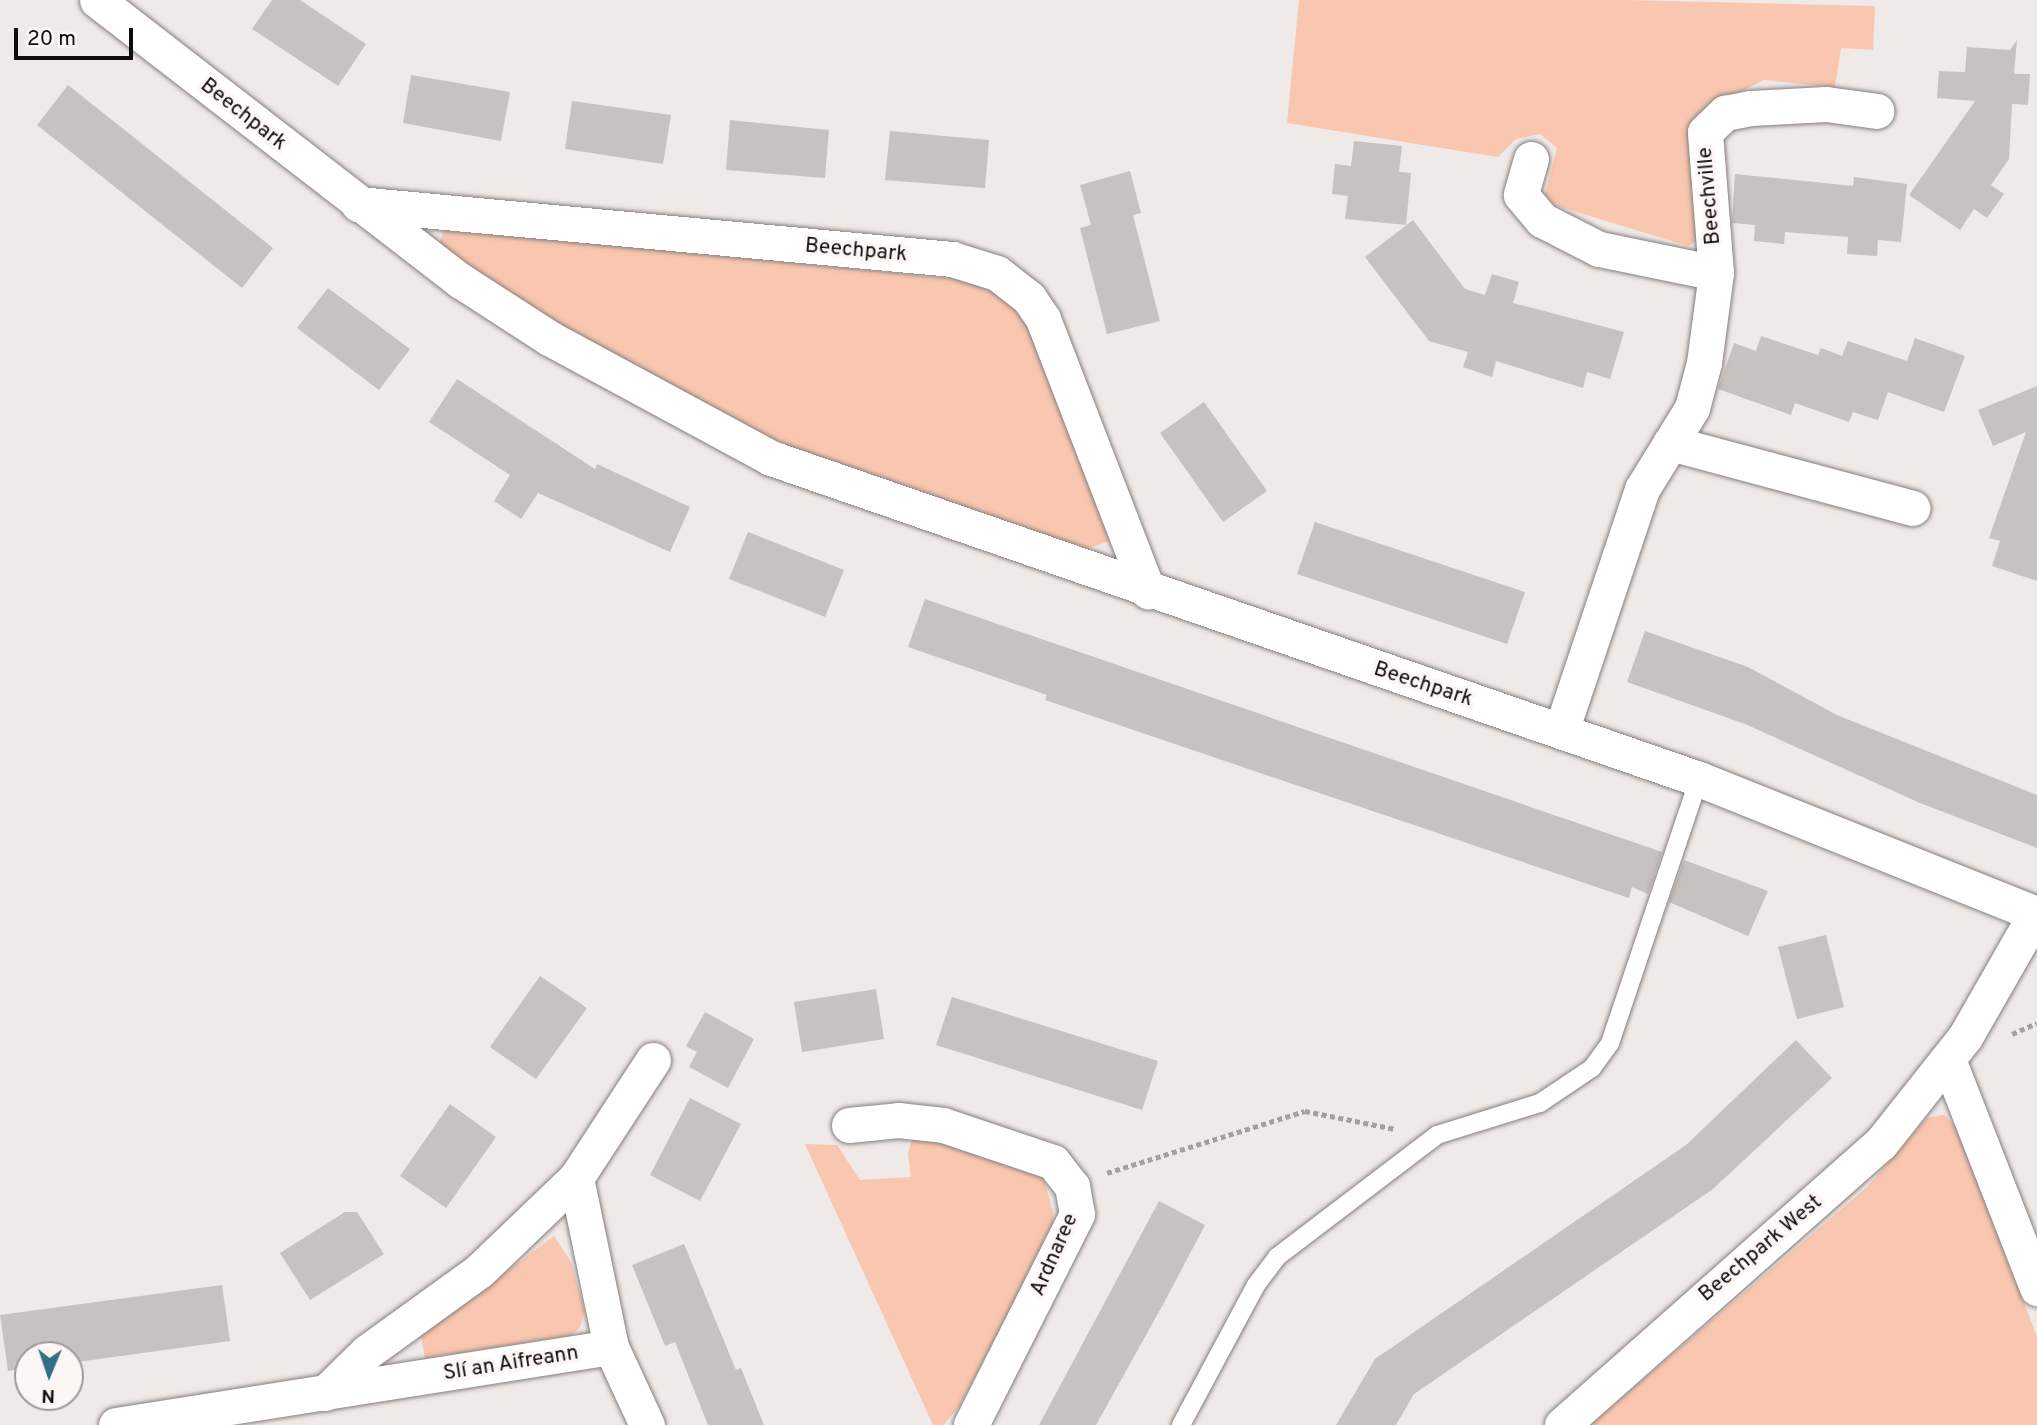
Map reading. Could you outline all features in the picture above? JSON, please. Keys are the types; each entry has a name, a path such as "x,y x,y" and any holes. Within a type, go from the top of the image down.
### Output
{"street":[{"name":"Beechpark","path":"97,0 358,204 548,338 738,442 834,483 1699,779"},
{"name":"Beechville","path":"1561,732 1642,489 1670,443 1698,386 1716,273 1703,155 1712,121 1725,113 1787,104 1877,111"},
{"name":"Beechville","path":"1531,159 1521,195 1542,220 1633,259 1716,273"},
{"name":"Beechpark","path":"358,204 940,258 997,273 1029,298 1043,319 1149,591"},
{"path":"1670,443 1912,508"},
{"name":"Beechpark West","path":"1562,1425 1637,1352 1846,1178 1949,1062 2036,913 1699,779"},
{"path":"325,1393 367,1352 478,1271 576,1178 653,1060"},
{"path":"1949,1062 2037,1288"},
{"name":"Ardnaree","path":"849,1125 898,1120 943,1125 1053,1162 1072,1186 1073,1223 971,1425"},
{"path":"576,1178 611,1347 647,1425"},
{"name":"Slí an Aifreann","path":"116,1425 611,1347"}],"lane":[{"path":"1181,1425 1255,1285 1278,1257 1437,1135 1540,1103 1592,1068 1610,1043 1699,779"}],"path":[{"path":"1072,1186 1305,1111 1437,1135"}],"shaded area":[{"path":"1299,0 1624,0 1875,6 1873,50 1841,48 1835,87 1764,80 1730,97 1691,133 1697,241 1688,246 1554,205 1545,194 1557,148 1540,134 1516,139 1498,157 1287,123"},
{"path":"445,228 985,282 1026,317 1112,540 1084,550 770,439 635,371 447,256 439,243"},
{"path":"1944,1115 1960,1130 2037,1337 2037,1425 1590,1425 1867,1187 1927,1118"},
{"path":"922,1135 1043,1176 1053,1212 1053,1228 959,1407 943,1425 933,1425 805,1144 837,1145 860,1180 911,1177 908,1154 912,1139"},
{"path":"554,1236 571,1262 585,1311 580,1327 572,1335 425,1359 421,1335"}],"building":[{"path":"272,0 300,0 366,44 338,86 252,29"},
{"path":"2017,40 2014,74 2030,74 2028,105 2012,104 2009,159 1991,185 2004,194 1987,218 1974,209 1960,230 1909,195 1975,101 1937,98 1939,71 1965,72 1967,47 2010,50"},
{"path":"411,75 510,92 501,141 403,123"},
{"path":"68,85 273,248 242,288 37,125"},
{"path":"572,101 671,115 663,164 565,149"},
{"path":"730,120 829,130 825,178 726,170"},
{"path":"890,131 989,140 985,188 885,180"},
{"path":"1354,141 1402,146 1399,172 1411,173 1406,225 1345,219 1348,196 1332,194 1335,164 1351,166"},
{"path":"1130,171 1141,213 1133,215 1160,321 1107,334 1080,228 1091,225 1080,185"},
{"path":"1735,174 1853,186 1854,177 1907,184 1901,242 1878,240 1877,256 1847,254 1848,237 1785,232 1784,244 1754,241 1755,225 1732,223"},
{"path":"1413,220 1465,289 1485,295 1492,274 1519,282 1513,303 1624,332 1610,379 1587,372 1583,388 1496,361 1492,377 1463,367 1468,352 1429,341 1365,257"},
{"path":"328,288 410,349 379,390 297,328"},
{"path":"1761,336 1818,355 1821,348 1842,356 1848,341 1907,361 1915,338 1965,356 1944,412 1888,392 1878,420 1853,412 1849,422 1795,403 1791,415 1718,389 1734,343 1756,351"},
{"path":"457,379 595,469 597,464 690,507 670,552 538,493 521,519 494,501 510,475 429,422"},
{"path":"2037,386 2037,581 1992,566 2000,541 1989,538 2026,432 1993,446 1978,410"},
{"path":"1204,402 1267,491 1223,522 1160,433"},
{"path":"1315,522 1525,592 1507,644 1297,574"},
{"path":"748,532 844,570 825,617 729,579"},
{"path":"925,599 1662,852 1648,894 1632,887 1629,898 1045,700 1047,695 908,647"},
{"path":"1645,631 1748,667 1837,715 2037,795 2037,848 1920,803 1745,724 1627,682"},
{"path":"1684,860 1768,891 1748,936 1669,902"},
{"path":"1826,935 1844,1007 1797,1019 1778,947"},
{"path":"540,976 587,1008 536,1079 490,1047"},
{"path":"876,989 884,1039 802,1052 794,1002"},
{"path":"952,997 1158,1061 1142,1110 936,1045"},
{"path":"705,1012 754,1039 728,1088 689,1067 697,1052 686,1046"},
{"path":"1796,1040 1832,1078 1713,1189 1414,1394 1396,1425 1336,1425 1375,1359 1686,1145"},
{"path":"690,1098 741,1124 700,1201 650,1175"},
{"path":"450,1104 496,1137 446,1208 400,1176"},
{"path":"1159,1201 1205,1225 1166,1299 1096,1425 1039,1425"},
{"path":"345,1212 357,1212 384,1254 310,1300 280,1253"},
{"path":"684,1244 736,1370 741,1368 764,1425 708,1425 675,1342 665,1346 632,1265"},
{"path":"222,1285 230,1341 84,1361 84,1341 14,1341 14,1370 8,1371 0,1315"}]}
